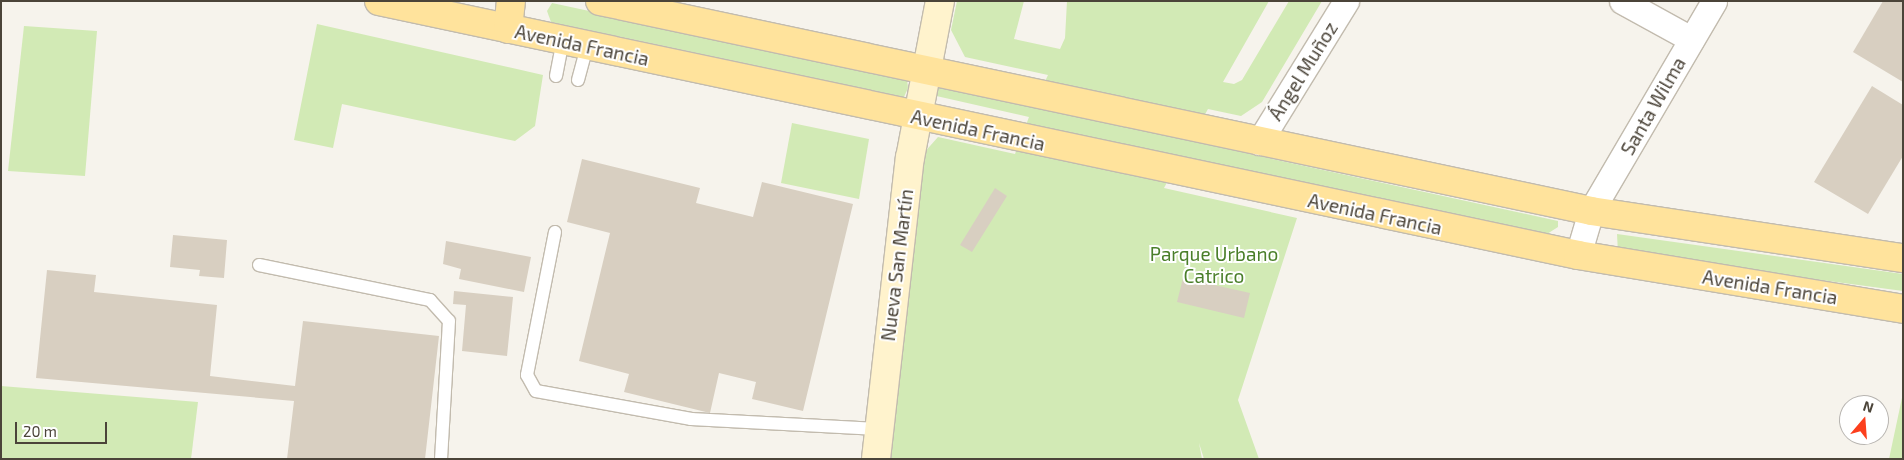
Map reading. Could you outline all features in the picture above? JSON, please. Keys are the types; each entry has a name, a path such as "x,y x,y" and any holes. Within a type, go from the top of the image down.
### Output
{"main road":[{"name":"Avenida Francia","path":"379,1 919,117 1578,255 1903,309"},
{"path":"508,28 511,1"},
{"path":"600,1 1592,211 1903,258"}],"street":[{"name":"Nueva San Martín","path":"876,459 910,158 919,117 924,71 940,1"},
{"name":"Ángel Muñoz","path":"1260,142 1346,1"},
{"path":"1622,1 1691,39"},
{"name":"Santa Wilma","path":"1592,211 1714,1"},
{"path":"1578,255 1592,211"}],"lane":[{"path":"556,76 575,43"},
{"path":"575,43 578,80"},
{"path":"555,232 528,374 536,391 691,419 878,429"},
{"path":"258,265 430,300 449,321 441,459"}],"green space":[{"name":"Parque Urbano Catrico","path":"957,1 1024,1 1014,39 1060,49 1065,38 1067,1 1269,1 1223,82 1234,84 1242,80 1289,1 1322,1 1262,102 1241,116 1208,109 1190,141 1558,221 1558,227 1547,234 1181,156 1164,188 1297,218 1238,400 1259,459 1204,459 1199,443 1202,459 891,459 922,155 938,137 1015,154 1029,117 932,95 933,85 1033,107 1048,75 965,57 951,30"},
{"path":"552,3 907,79 908,88 904,97 551,22 547,11"},
{"path":"317,24 543,75 535,126 515,141 342,104 333,148 294,140"},
{"path":"24,26 97,31 85,176 8,171"},
{"path":"792,123 869,139 859,199 781,183"},
{"path":"1617,234 1903,274 1903,291 1618,253"},
{"path":"1,386 198,402 191,459 1,459"},
{"path":"1903,393 1903,459 1889,459"}],"building":[{"path":"1883,1 1903,1 1903,82 1853,52"},
{"path":"1872,86 1903,105 1903,156 1868,214 1814,182"},
{"path":"582,159 700,188 696,203 753,217 762,182 853,204 803,411 752,399 756,382 719,373 710,413 624,392 629,374 579,361 610,233 567,222"},
{"path":"995,188 1007,196 972,252 960,245"},
{"path":"173,235 227,240 224,278 199,276 200,270 170,267"},
{"path":"446,241 531,257 524,292 459,279 461,269 443,264"},
{"path":"47,270 96,275 94,292 217,305 210,376 295,386 303,321 439,336 425,459 287,459 294,401 36,378"},
{"path":"1183,278 1250,293 1244,318 1177,302"},
{"path":"454,291 513,297 507,356 462,351 466,305 453,304"}]}
